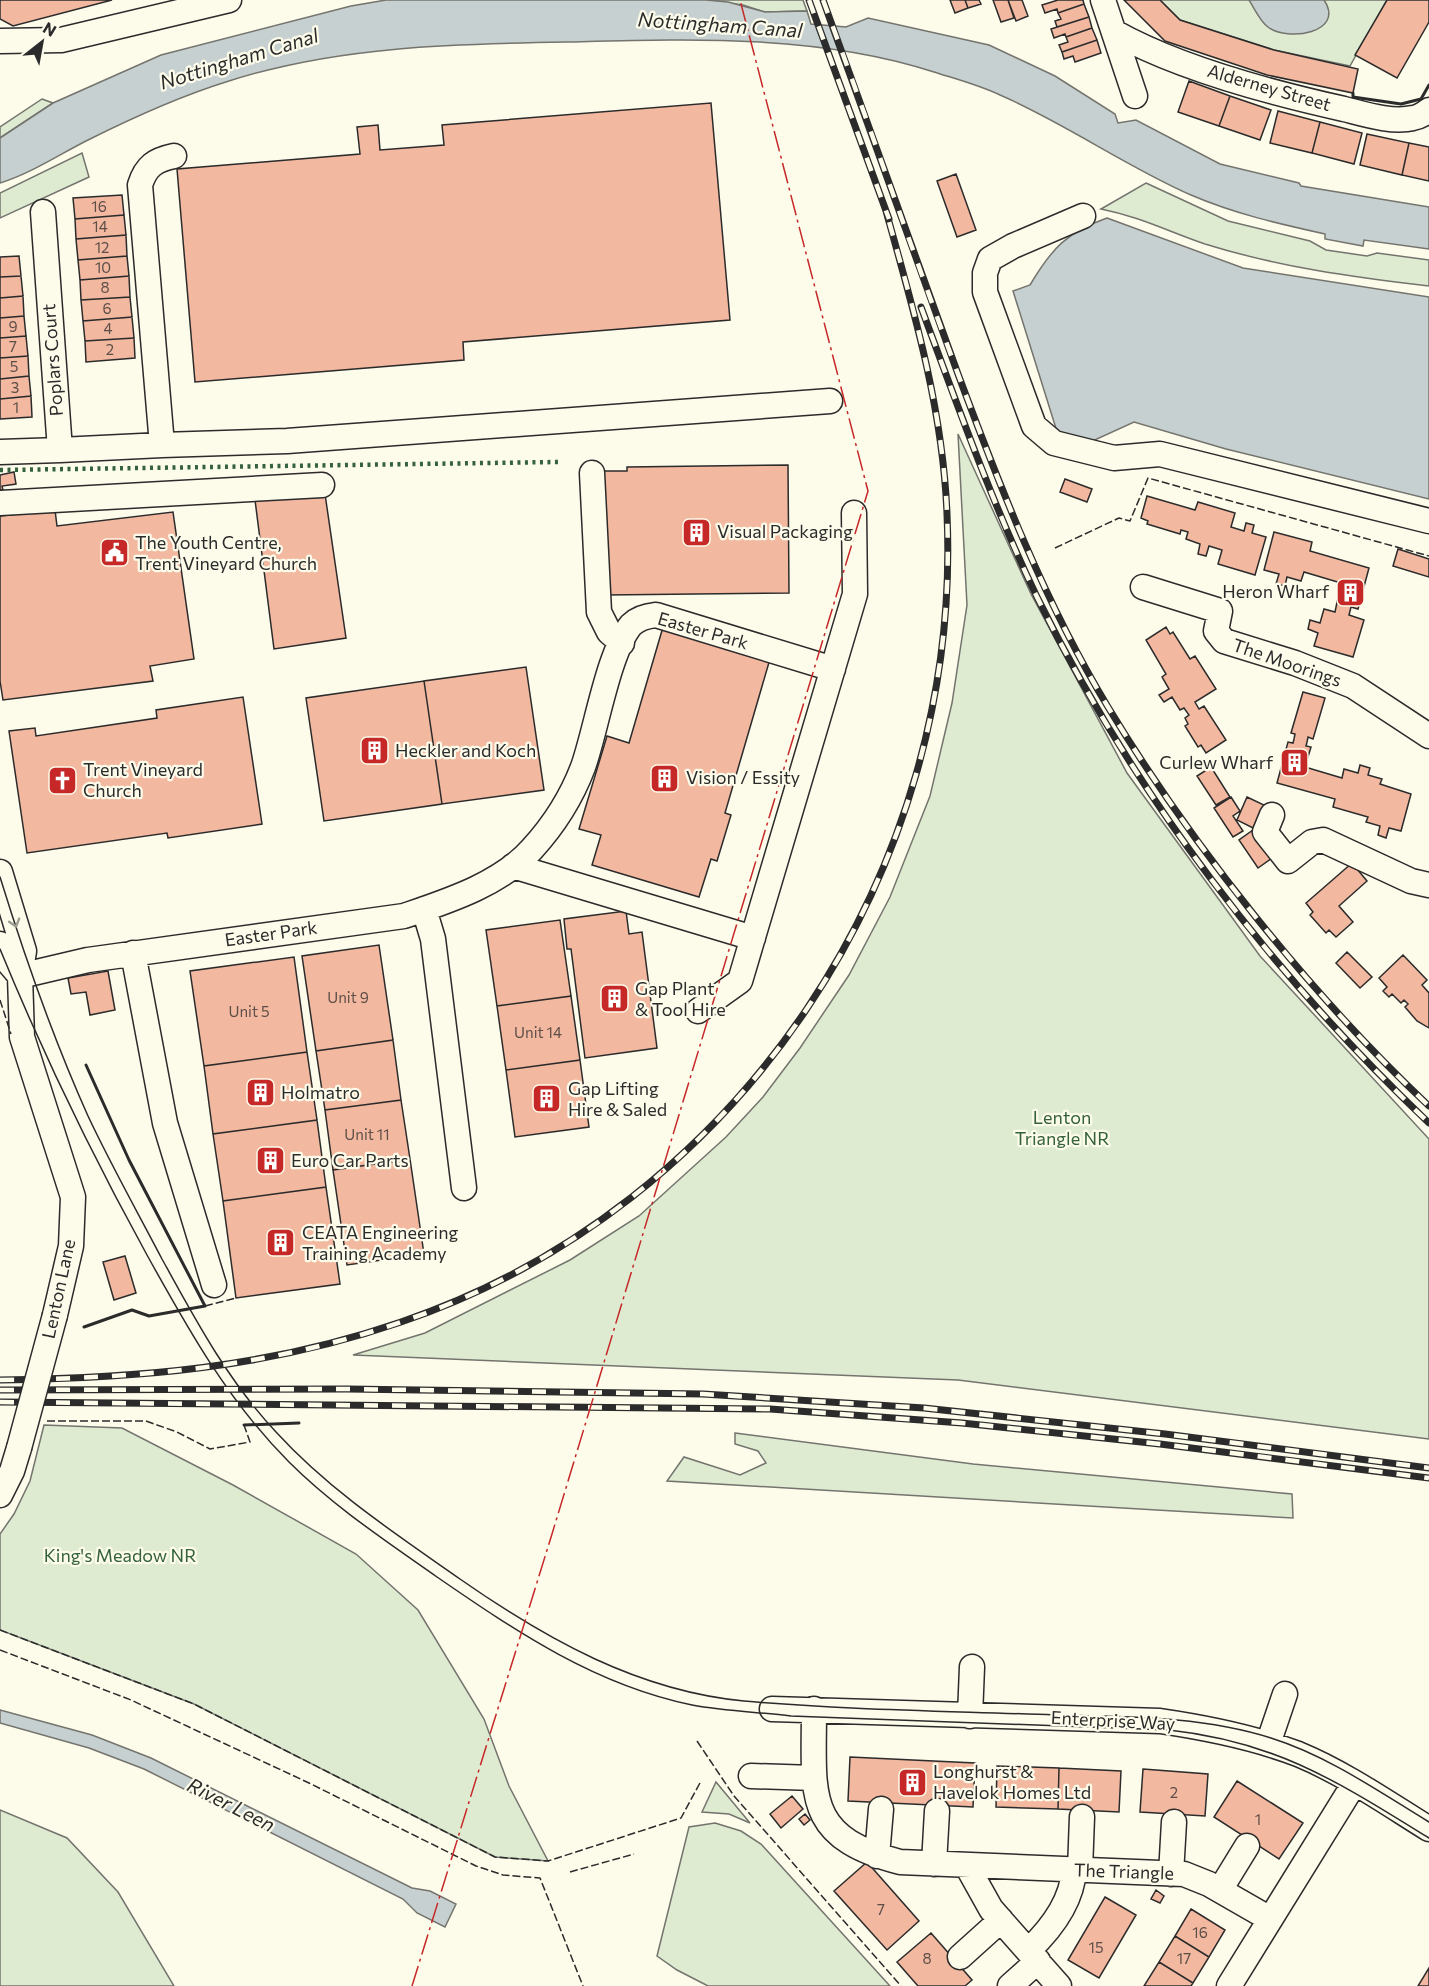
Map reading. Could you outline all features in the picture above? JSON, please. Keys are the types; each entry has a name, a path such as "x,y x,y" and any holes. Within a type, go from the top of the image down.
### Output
{"street":[{"path":"0,41 61,40 229,0"},
{"path":"1103,0 1135,96"},
{"name":"Alderney Street","path":"1114,32 1153,52 1279,93 1328,106 1368,115 1411,119 1429,110"},
{"path":"162,445 140,185 150,165 174,156"},
{"name":"Poplars Court","path":"43,212 60,450"},
{"path":"1083,216 990,259 986,273 985,292 1034,426 1044,436 1054,442 1114,458 1160,454 1429,521"},
{"path":"0,452 287,441 830,401"},
{"path":"592,473 599,612 609,632 621,643"},
{"path":"0,503 322,485"},
{"path":"698,1011 740,981 855,594 854,513"},
{"name":"The Moorings","path":"1143,588 1220,611 1216,631 1224,641 1295,663 1353,686 1429,736"},
{"name":"Easter Park","path":"20,976 60,964 404,916 480,886 513,866 546,831 572,791 582,768 621,643 632,625 645,616 656,615 833,669"},
{"path":"1272,814 1265,832 1288,861 1312,842 1323,840 1412,881 1429,885"},
{"path":"513,866 753,939"},
{"name":"Lenton Lane","path":"0,872 24,951 20,976 22,1037 73,1197 71,1246 55,1315 12,1471 0,1495"},
{"path":"424,909 433,939 464,1188"},
{"path":"0,944 9,963 20,976"},
{"path":"133,953 165,1123 214,1285"},
{"path":"970,1716 972,1667"},
{"path":"1268,1744 1285,1694"},
{"name":"Enterprise Way","path":"772,1709 1160,1721 1224,1730 1322,1765 1429,1829"},
{"name":"The Triangle","path":"814,1709 816,1800 826,1821 846,1842 877,1856 927,1870 967,1866 1191,1876 1270,1919"},
{"path":"751,1776 814,1778"},
{"path":"1229,1986 1354,1784"},
{"path":"877,1856 881,1809"},
{"path":"927,1870 937,1811"},
{"path":"1010,1986 1033,1956 1066,1902 1077,1870 1082,1818"},
{"path":"1171,1874 1173,1822"},
{"path":"1220,1890 1248,1846"},
{"path":"967,1866 991,1909 1059,1986"},
{"path":"960,1956 1000,1920"}],"green space":[{"path":"706,0 803,0 807,11 765,12 743,5"},
{"path":"1160,0 1387,0 1350,66 1274,50 1180,20"},
{"path":"42,99 53,103 0,138 0,127"},
{"path":"82,153 89,177 0,218 0,193"},
{"path":"1146,183 1228,221 1310,241 1326,250 1367,256 1377,253 1429,260 1429,286 1344,275 1260,259 1205,244 1141,220 1101,209"},
{"name":"Lenton Triangle NR","path":"958,434 1031,594 1127,773 1260,956 1429,1139 1429,1439 958,1380 353,1355 425,1333 570,1260 639,1216 726,1137 763,1097 800,1048 849,975 890,897 930,796 952,703 967,605"},
{"name":"King's Meadow NR","path":"44,1425 122,1428 233,1485 356,1554 418,1610 484,1719 509,1786 548,1861 495,1857 194,1704 0,1630 0,1534 14,1514 30,1481"},
{"path":"735,1433 973,1464 1292,1494 1293,1518 667,1481 684,1457 740,1475 766,1463 758,1451 735,1444"},
{"path":"716,1782 750,1823 729,1814 702,1812"},
{"path":"0,1810 67,1838 118,1892 174,1986 0,1986"},
{"path":"715,1823 741,1831 761,1844 890,1986 708,1986 677,1970 657,1956 689,1827"}],"water":[{"name":"Nottingham Canal","path":"386,0 706,0 728,2 765,12 807,11 811,24 846,27 868,18 989,45 1055,76 1115,114 1118,123 1136,120 1220,164 1299,183 1301,186 1429,207 1429,249 1364,240 1363,246 1325,239 1325,234 1224,208 1167,184 1024,106 984,88 934,72 845,51 752,42 659,40 482,44 396,49 312,60 270,69 175,100 105,131 0,183 0,138 53,103 161,55 351,6"},
{"path":"1249,0 1324,0 1329,11 1327,20 1321,27 1311,32 1288,34 1268,27"},
{"path":"1107,218 1243,268 1429,297 1429,499 1226,449 1134,422 1086,444 1059,438 1013,291 1030,285 1053,251 1071,236"},
{"name":"River Leen","path":"0,1710 92,1735 151,1758 412,1888 430,1891 456,1904 445,1927 417,1913 403,1899 144,1769 89,1748 0,1723"}],"building":[{"path":"0,0 112,0 13,26 0,19"},
{"path":"950,0 965,0 968,8 955,13"},
{"path":"965,0 979,0 981,4 968,8"},
{"path":"993,0 1008,0 1014,18 1001,22"},
{"path":"1008,0 1022,0 1028,16 1016,21"},
{"path":"1058,0 1083,0 1084,4 1058,13 1057,9 1045,13 1042,5"},
{"path":"1124,0 1160,0 1180,20 1274,50 1358,69 1353,93 1267,75 1165,41"},
{"path":"1387,0 1429,0 1429,22 1397,78 1355,55"},
{"path":"1084,4 1089,17 1057,27 1055,21 1061,19 1058,13"},
{"path":"1089,17 1092,28 1066,37 1065,34 1054,38 1051,29"},
{"path":"1092,28 1097,40 1062,52 1059,45 1068,42 1066,37"},
{"path":"1097,40 1101,53 1075,62 1073,56 1064,59 1062,52"},
{"path":"1189,81 1230,96 1219,126 1178,112"},
{"path":"1230,96 1271,110 1260,140 1219,126"},
{"path":"711,103 730,320 463,342 464,360 195,382 177,169 360,154 357,127 378,125 380,150 444,145 442,125"},
{"path":"1278,111 1320,122 1312,153 1270,143"},
{"path":"1320,122 1362,133 1354,164 1312,153"},
{"path":"1367,134 1409,143 1402,175 1360,165"},
{"path":"1409,143 1429,147 1429,181 1402,175"},
{"path":"956,174 976,230 957,237 937,181"},
{"path":"122,195 124,215 75,219 73,198"},
{"path":"124,215 126,235 76,239 75,219"},
{"path":"126,235 127,256 78,260 76,239"},
{"path":"19,256 21,276 0,277 0,257"},
{"path":"127,256 129,276 80,280 78,260"},
{"path":"21,276 23,296 0,298 0,277"},
{"path":"129,276 130,297 81,300 80,280"},
{"path":"23,296 24,316 0,318 0,298"},
{"path":"130,297 132,317 83,321 81,300"},
{"path":"24,316 26,336 0,338 0,318"},
{"path":"132,317 134,338 85,341 83,321"},
{"path":"26,336 28,356 0,358 0,338"},
{"path":"134,338 135,358 86,362 85,341"},
{"path":"28,356 29,376 0,379 0,358"},
{"path":"29,376 31,396 0,399 0,379"},
{"path":"31,396 32,417 0,419 0,399"},
{"name":"Visual Packaging","path":"788,465 789,593 605,595 603,471 627,471 627,467"},
{"path":"14,472 16,484 2,486 3,490 0,490 0,475"},
{"path":"1065,479 1092,489 1087,502 1060,492"},
{"path":"325,494 346,638 274,649 255,500"},
{"name":"Heron Wharf","path":"1147,496 1195,510 1198,502 1235,513 1231,527 1244,531 1246,523 1254,525 1252,533 1266,537 1255,575 1218,564 1222,550 1209,546 1206,556 1198,554 1200,544 1186,539 1188,532 1181,530 1180,534 1147,524 1148,521 1141,518"},
{"path":"55,510 57,526 173,512 194,659 150,666 153,681 3,700 0,681 0,516"},
{"name":"Heron Wharf","path":"1274,532 1312,542 1310,551 1369,568 1358,609 1351,607 1349,615 1364,620 1353,657 1314,646 1318,633 1308,629 1310,620 1320,623 1324,609 1335,612 1341,583 1304,572 1301,581 1287,577 1285,586 1276,584 1279,574 1264,570"},
{"path":"1398,549 1429,559 1429,577 1393,566"},
{"name":"Vision / Essity","path":"663,627 770,659 725,813 731,815 717,861 711,859 699,897 592,865 601,835 579,829 607,736 629,743"},
{"path":"1166,627 1170,634 1173,632 1190,659 1195,656 1216,689 1195,702 1199,709 1204,706 1226,740 1206,753 1201,745 1198,747 1185,726 1188,724 1185,718 1189,715 1184,708 1180,710 1172,697 1164,702 1159,695 1169,689 1162,677 1166,674 1146,640"},
{"path":"526,667 544,790 442,804 424,681"},
{"name":"Heckler and Koch","path":"424,681 442,804 324,821 306,698"},
{"name":"Curlew Wharf","path":"1303,692 1325,698 1313,739 1308,737 1306,746 1311,747 1305,767 1342,778 1344,769 1358,773 1360,765 1370,768 1368,775 1382,779 1380,784 1411,794 1401,831 1389,828 1386,838 1378,835 1380,826 1366,822 1368,817 1333,807 1335,799 1277,783 1288,742 1293,743 1295,734 1291,733"},
{"path":"243,697 262,824 168,838 167,833 27,853 9,731 35,728 36,736 157,718 156,710"},
{"path":"1211,767 1230,797 1216,805 1197,776"},
{"path":"1231,797 1240,811 1233,816 1243,831 1233,837 1214,808"},
{"path":"1247,797 1264,805 1253,828 1237,820"},
{"path":"1253,830 1272,858 1258,868 1239,840"},
{"path":"1352,863 1367,881 1339,906 1353,922 1336,937 1329,930 1326,933 1310,915 1313,912 1306,903"},
{"name":"Gap Plant & Tool Hire","path":"626,911 629,934 642,932 657,1048 585,1058 571,949 567,949 564,919"},
{"path":"560,920 571,996 497,1006 486,930"},
{"path":"379,945 393,1040 316,1051 302,956"},
{"path":"1347,952 1372,977 1360,988 1336,963"},
{"path":"1403,955 1427,980 1422,985 1429,993 1429,1028 1417,1021 1405,1007 1408,1004 1404,1000 1401,1003 1392,994 1389,997 1383,991 1387,987 1379,978"},
{"path":"294,957 307,1052 204,1066 190,971"},
{"path":"108,971 115,1010 90,1015 86,992 71,994 68,978"},
{"path":"571,996 580,1060 506,1070 497,1006"},
{"path":"393,1040 401,1100 325,1110 316,1051"},
{"name":"Holmatro","path":"307,1052 317,1120 213,1134 204,1066"},
{"name":"Gap Lifting Hire & Saled","path":"580,1060 589,1127 515,1137 506,1070"},
{"path":"401,1100 410,1159 333,1170 325,1110"},
{"name":"Euro Car Parts","path":"317,1120 326,1187 223,1201 213,1134"},
{"path":"410,1159 424,1254 347,1265 333,1170"},
{"name":"CEATA Engineering Training Academy","path":"326,1187 340,1284 236,1298 223,1201"},
{"path":"125,1256 136,1293 114,1300 103,1262"},
{"name":"Longhurst & Havelok Homes Ltd","path":"850,1757 975,1763 973,1807 848,1801"},
{"path":"997,1766 1059,1768 1058,1809 996,1807"},
{"path":"1059,1768 1121,1771 1119,1812 1058,1809"},
{"path":"1143,1769 1208,1774 1205,1816 1140,1812"},
{"path":"1237,1781 1303,1823 1279,1859 1214,1817"},
{"path":"792,1796 803,1809 781,1828 770,1814"},
{"path":"805,1814 810,1820 804,1825 799,1819"},
{"path":"867,1862 919,1921 887,1950 834,1891"},
{"path":"1156,1890 1164,1896 1160,1903 1151,1899"},
{"path":"1105,1897 1136,1915 1099,1978 1068,1960"},
{"path":"1191,1909 1225,1930 1209,1957 1175,1936"},
{"path":"931,1933 972,1980 965,1986 918,1986 897,1962"},
{"path":"1175,1936 1209,1957 1193,1983 1159,1962"},
{"path":"1159,1962 1193,1983 1191,1986 1144,1986"},
{"path":"1429,1968 1429,1986 1418,1986"}],"tram line":[{"path":"0,877 40,998 88,1116 162,1259 228,1371 276,1432 319,1474 388,1528 493,1601 594,1659 630,1674 705,1695 744,1701 822,1706 1164,1719 1218,1725 1245,1731 1313,1754 1429,1822"},
{"path":"0,949 51,1066 162,1283 210,1363 247,1414 289,1462 342,1508 437,1577 527,1636 558,1654 622,1684 656,1696 704,1707 791,1716 1169,1730 1208,1736 1243,1744 1306,1768 1365,1799 1429,1838"}],"railway":[{"path":"809,0 889,219"},
{"path":"823,0 990,459 1044,586 1085,667 1141,760 1215,865 1298,968 1385,1063 1429,1106"},
{"path":"0,1380 153,1373 203,1368 302,1350 401,1322 522,1269 632,1197 727,1110 807,1008 871,896 916,774 942,646 947,514 940,437 926,361 886,211"},
{"path":"921,307 976,453 1021,562 1075,670 1117,741 1162,810 1210,877 1261,942 1314,1005 1429,1123"},
{"path":"0,1390 347,1389 703,1394 924,1408 1165,1434 1429,1468"},
{"path":"0,1402 770,1409 962,1423 1160,1444 1429,1478"}],"hedge":[{"path":"0,470 558,462"}],"fence":[{"path":"1055,548 1119,518 1130,521 1148,478 1429,556"},
{"path":"0,1000 11,1034"},
{"path":"205,1306 236,1298"},
{"path":"47,1421 146,1421 177,1432 210,1449 250,1442 244,1425"},
{"path":"0,1630 194,1704 495,1857 548,1861 681,1818 701,1781"},
{"path":"0,1650 131,1700 309,1783 476,1866 503,1875 540,1878 583,1986"},
{"path":"697,1741 734,1796 901,1986"},
{"path":"570,1872 634,1854"}],"wall":[{"path":"1353,93 1353,97 1401,104 1421,99 1429,85"},
{"path":"84,1327 132,1310 149,1316 205,1306 129,1160 86,1065"},
{"path":"244,1425 299,1423"}],"power":[{"path":"412,1986 552,1534 868,491 740,0"}],"place":[{"name":"Visual Packaging","path":"696,532"},
{"name":"The Youth Centre, Trent Vineyard Church","path":"114,553"},
{"name":"Heron Wharf","path":"1350,592"},
{"name":"Heckler and Koch","path":"374,751"},
{"name":"Curlew Wharf","path":"1294,763"},
{"name":"Vision / Essity","path":"665,778"},
{"name":"Trent Vineyard Church","path":"62,780"},
{"name":"Gap Plant & Tool Hire","path":"614,999"},
{"name":"Holmatro","path":"260,1093"},
{"name":"Gap Lifting Hire & Saled","path":"547,1099"},
{"name":"Euro Car Parts","path":"270,1161"},
{"name":"CEATA Engineering Training Academy","path":"281,1243"},
{"name":"Longhurst & Havelok Homes Ltd","path":"912,1782"}]}
